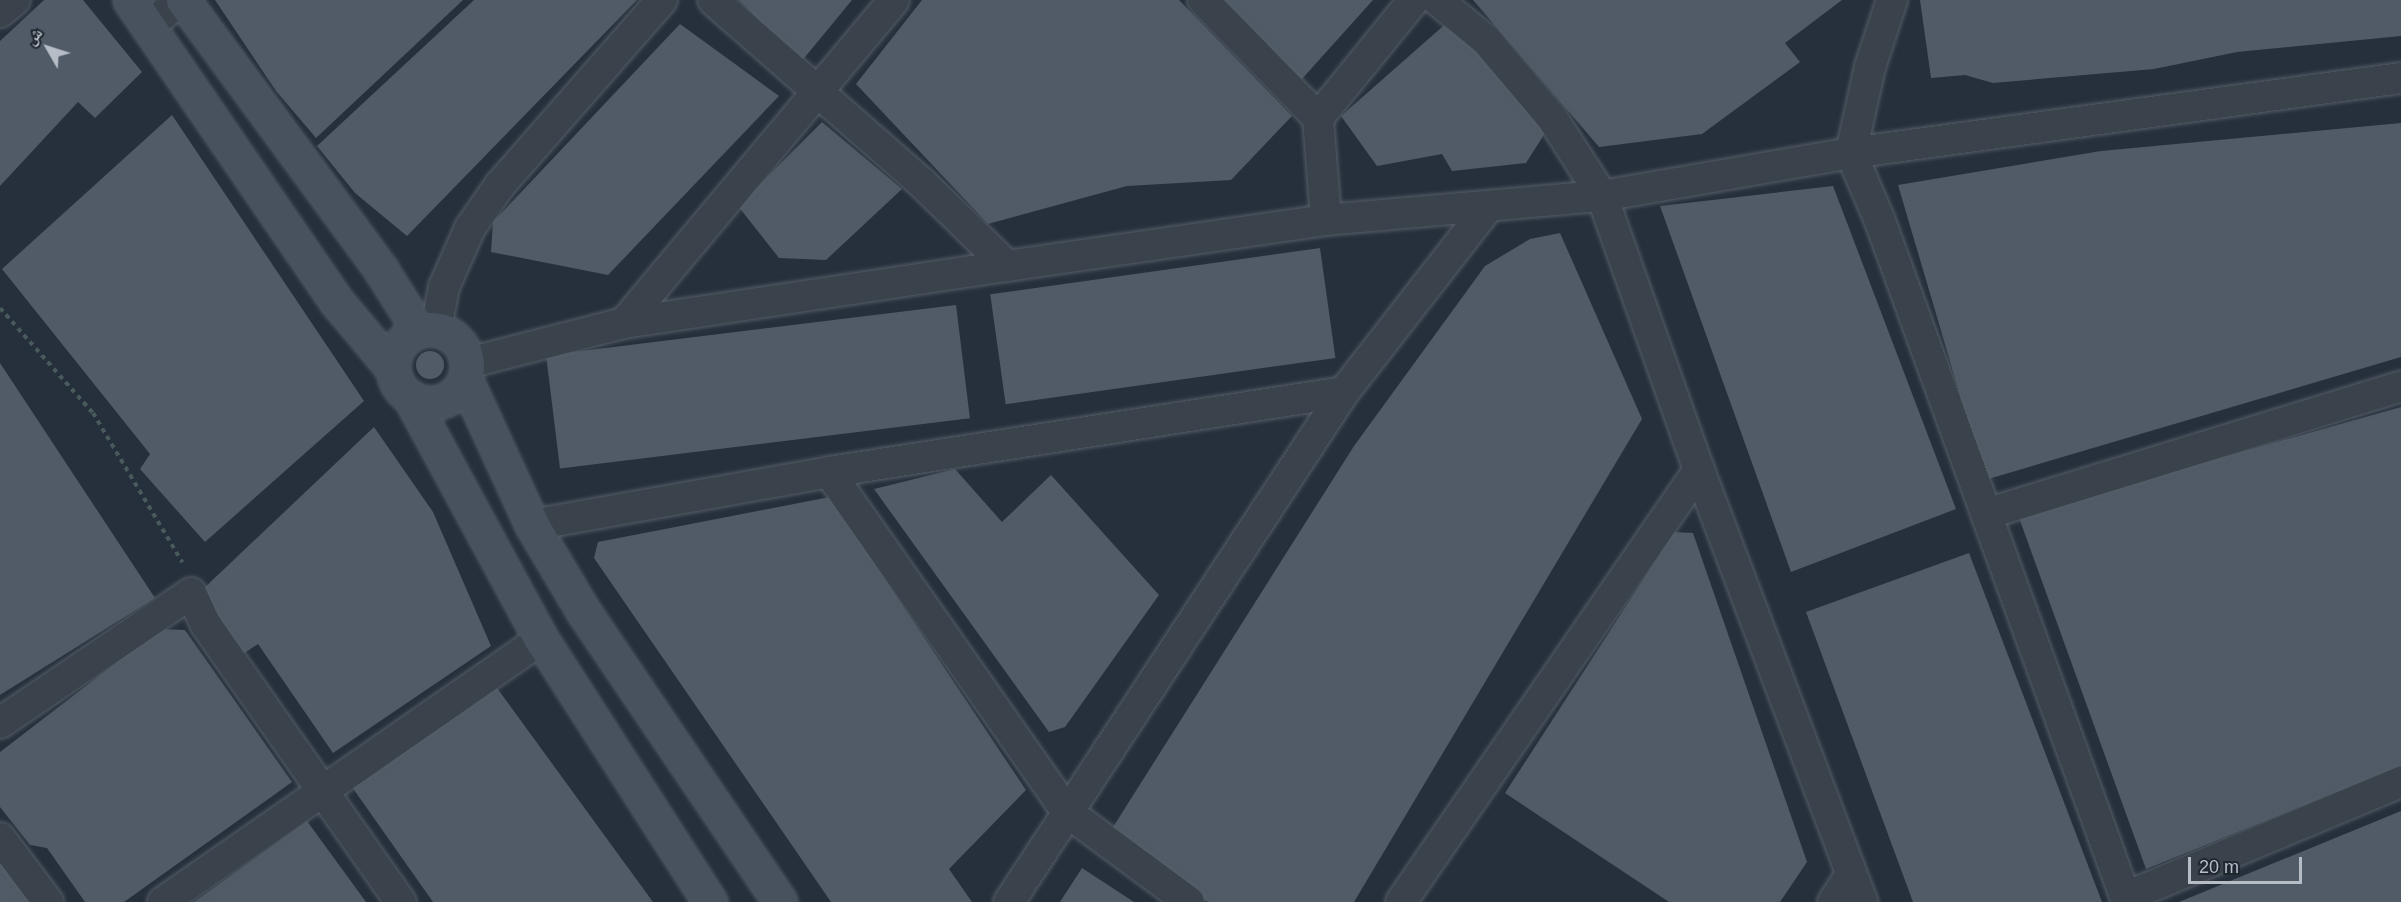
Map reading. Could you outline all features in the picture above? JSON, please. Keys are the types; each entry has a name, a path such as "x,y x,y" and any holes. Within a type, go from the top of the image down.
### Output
{"street":[{"path":"0,12 15,0"},
{"path":"130,0 337,302 393,369 398,385 410,397 541,639 710,902"},
{"path":"148,27 182,0 381,270 428,330"},
{"path":"428,330 470,228 500,185 662,0"},
{"path":"713,0 817,94 922,183 1007,266"},
{"path":"624,323 894,0"},
{"path":"1203,0 1318,118 1326,220"},
{"path":"1318,118 1414,0"},
{"path":"1437,0 1486,40 1552,118 1602,196 1699,470 1856,889 1833,902"},
{"path":"1892,0 1870,67 1851,153 1880,221 2126,900 2401,782"},
{"path":"410,397 425,403 441,402 456,393 467,371 624,323 1326,220 1486,208 1602,196 1851,153 2401,78"},
{"path":"1009,902 1066,811 1344,392 1486,208"},
{"path":"393,369 396,353 405,339 428,330 451,335 463,347 467,371 532,525 640,699 780,902"},
{"path":"1986,514 2401,386"},
{"path":"532,525 829,472 1344,392"},
{"path":"1401,902 1699,470"},
{"path":"829,472 1066,811 1189,902"},
{"path":"0,723 191,593 206,625 324,789 401,902"},
{"path":"164,902 541,639"},
{"path":"0,838 48,902"}],"path":[{"path":"0,308 93,413 179,553 191,593"}],"building":[{"path":"44,0 83,0 142,72 95,118 78,102 0,186 0,41"},
{"path":"215,0 463,0 316,138 276,91"},
{"path":"474,0 637,0 407,236 355,193 317,146"},
{"path":"739,0 852,0 801,62"},
{"path":"922,0 1179,0 1292,116 1231,180 1127,186 988,224 856,84"},
{"path":"1223,0 1373,0 1301,80"},
{"path":"1473,0 1842,0 1785,43 1800,62 1702,134 1599,147"},
{"path":"1920,0 2401,0 2401,36 2237,52 2154,69 1993,83 1965,75 1931,78"},
{"path":"1450,20 1547,130 1526,163 1452,171 1442,154 1377,166 1341,116"},
{"path":"680,24 779,96 608,275 491,252 493,222"},
{"path":"172,115 364,401 205,542 140,469 150,454 2,269"},
{"path":"822,122 902,189 826,260 779,258 738,206"},
{"path":"2401,123 2401,357 1985,480 1898,185 2101,151"},
{"path":"1833,186 1956,509 1791,572 1660,206"},
{"path":"1560,233 1642,419 1354,902 1208,902 1108,835 1354,446 1485,266 1530,239"},
{"path":"1320,248 1335,358 1006,404 990,294"},
{"path":"956,305 970,418 560,468 546,355"},
{"path":"430,351 440,355 444,365 440,375 430,379 420,375 416,365 420,355"},
{"path":"0,363 155,598 0,695"},
{"path":"2401,407 2401,766 2146,869 2018,515"},
{"path":"374,427 433,512 491,646 333,753 258,644 243,654 202,590"},
{"path":"955,469 1002,522 1051,475 1159,595 1065,727 1049,732 874,489"},
{"path":"830,497 1026,790 949,869 972,902 831,902 594,558 598,542"},
{"path":"1674,532 1693,533 1807,862 1780,902 1669,902 1505,793"},
{"path":"1969,553 2102,902 1913,902 1806,612"},
{"path":"160,629 185,630 292,782 124,902 85,902 47,848 30,845 0,807 0,752"},
{"path":"497,688 653,902 433,902 352,787"},
{"path":"2401,811 2401,902 2179,902"},
{"path":"307,821 366,902 194,902"},
{"path":"0,855 34,902 0,902"},
{"path":"1082,868 1134,902 1060,902"}]}
